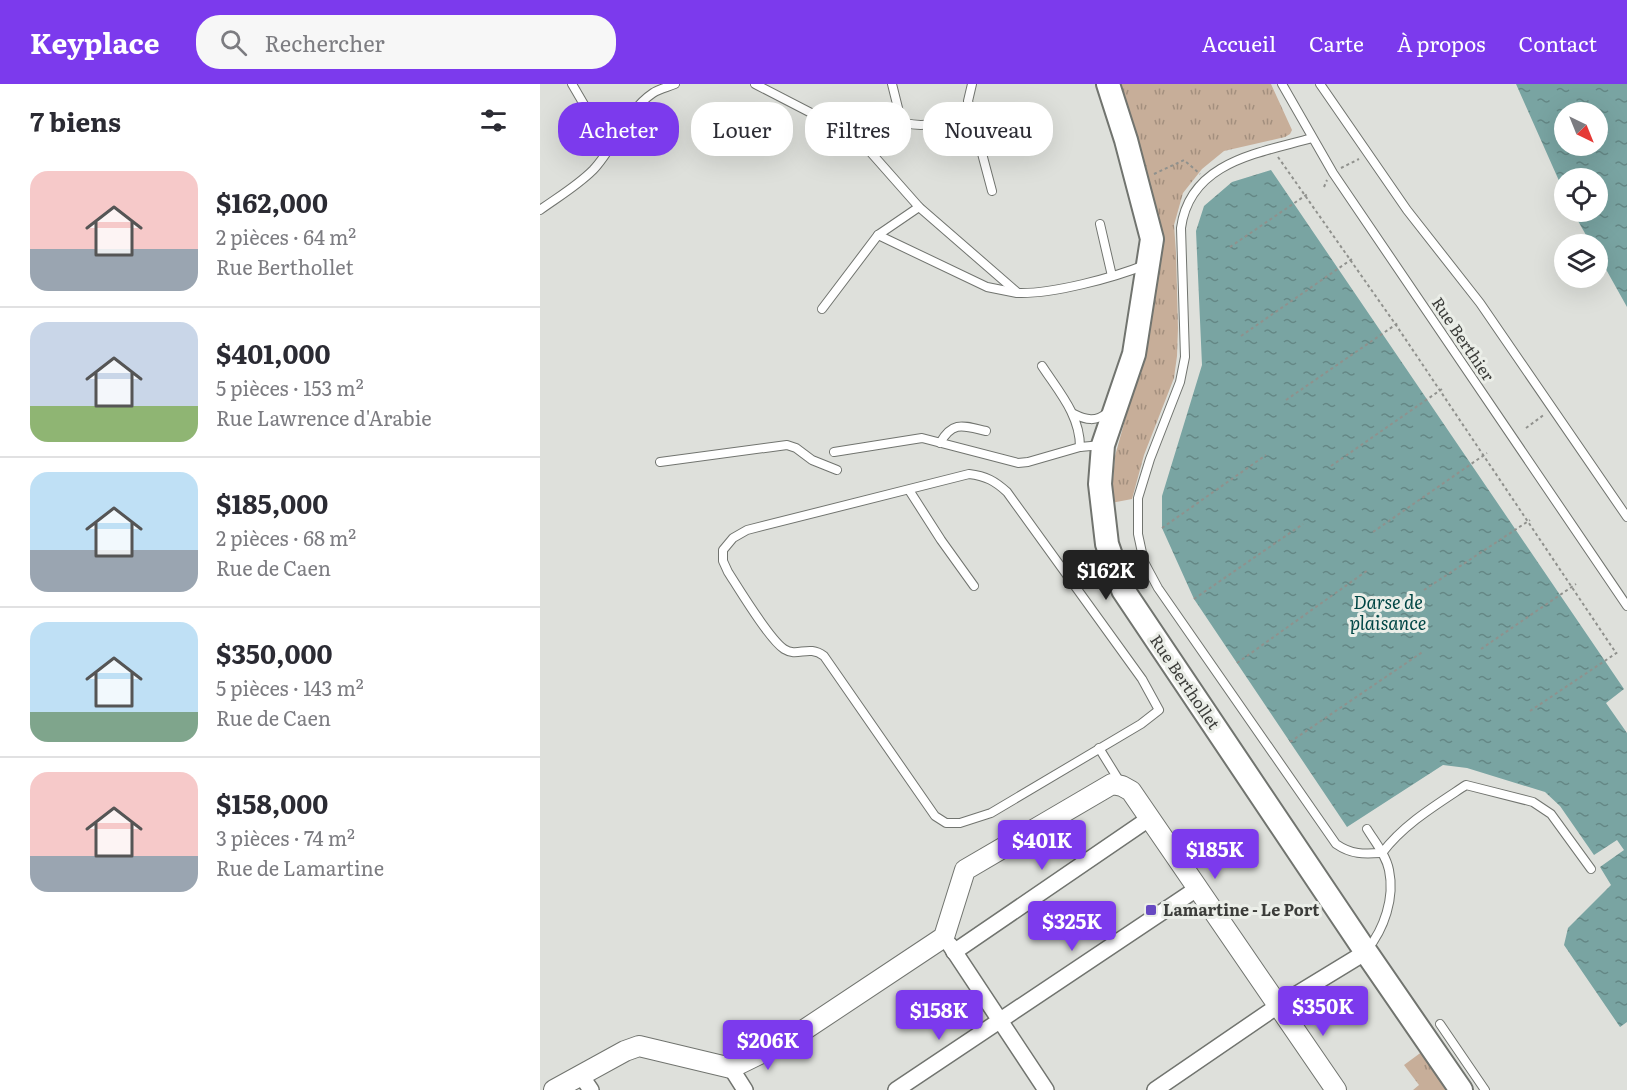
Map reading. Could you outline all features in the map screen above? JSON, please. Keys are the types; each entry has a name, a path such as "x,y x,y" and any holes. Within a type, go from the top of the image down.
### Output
{"main road":[{"name":"Rue Berthollet","path":"1108,84 1152,239 1134,354 1103,446 1100,484 1107,544 1124,590 1461,1090"}],"street":[{"path":"1046,1090 949,944 965,870 1112,784 1131,791 1336,1090"},
{"path":"554,1090 586,1082 625,1051 639,1046 731,1068 792,1038 949,944 1150,818"},
{"path":"896,1090 1198,888"},
{"path":"1155,1090 1278,1005 1366,952"},
{"path":"731,1068 745,1090"}],"lane":[{"path":"572,84 583,102"},
{"path":"644,102 654,93 675,84"},
{"path":"755,84 848,132 867,147 919,207 1018,293"},
{"path":"892,84 899,112 905,123 923,125"},
{"path":"968,102 973,84"},
{"name":"Rue Berthier","path":"1282,84 1334,173 1627,606"},
{"path":"1320,84 1407,210 1480,303 1627,517"},
{"path":"1312,138 1228,163 1206,180 1196,192 1182,217 1185,357 1180,382 1150,459 1138,498 1138,534 1144,562 1158,588 1336,843 1346,851 1357,854 1382,853 1393,839 1419,816 1466,785 1533,802 1551,814 1591,869"},
{"path":"540,210 581,181 604,156"},
{"path":"983,156 992,191"},
{"path":"822,309 878,235 919,207"},
{"path":"1100,224 1112,276"},
{"path":"878,235 987,287 1018,293 1036,294 1112,276 1149,263"},
{"path":"1042,366 1073,414 1080,433 1080,447"},
{"path":"1073,414 1083,419 1093,420 1103,416 1117,405"},
{"path":"940,443 950,429 960,425 986,431"},
{"path":"834,452 922,438 1018,463 1080,447 1103,446"},
{"path":"660,462 787,445 796,448 812,460 837,470"},
{"path":"969,474 984,475 994,480 1007,492 1142,679 1159,710 992,813 960,823 946,823 935,816 824,656 817,650 791,652 782,648 734,581 723,561 723,550 733,538 747,530 909,490 969,474"},
{"path":"909,490 974,586"},
{"path":"1099,748 1122,786"},
{"path":"1366,952 1376,940 1391,892 1389,870 1382,853 1367,829"},
{"path":"1440,1024 1485,1090"}],"path":[{"path":"1272,149 1308,194 1351,260 1397,324 1574,585 1617,653 1530,711"},
{"path":"1341,168 1368,154"},
{"path":"1137,183 1184,160 1206,180"},
{"path":"1230,247 1308,194"},
{"path":"1241,336 1351,260"},
{"path":"1286,400 1397,324"},
{"path":"1331,466 1441,389"},
{"path":"1526,428 1552,409"},
{"path":"1373,532 1485,454"},
{"path":"1162,528 1266,455"},
{"path":"1424,590 1529,520"},
{"path":"1194,599 1303,524"},
{"path":"1237,663 1368,570"},
{"path":"1481,649 1574,585"},
{"path":"1290,742 1424,651"}],"green space":[{"path":"1117,84 1271,84 1292,130 1285,137 1224,151 1202,169 1183,193 1174,225 1178,328 1174,378 1144,455 1132,499 1111,503 1115,456 1143,355 1155,299 1159,247"},
{"path":"1423,1051 1450,1090 1413,1090 1419,1085 1404,1065"}],"water":[{"path":"1516,84 1627,84 1627,307 1608,273 1608,234 1585,234 1579,222 1608,222 1608,168 1554,170"},
{"name":"Darse de plaisance","path":"1271,170 1624,689 1606,703 1627,733 1627,1022 1620,1027 1564,945 1568,928 1611,885 1600,867 1624,850 1617,840 1594,855 1560,806 1545,792 1467,768 1443,765 1347,827 1194,599 1162,528 1162,496 1202,365 1196,231 1204,206 1232,182"}],"place":[{"name":"Lamartine - Le Port","path":"1151,910"}]}
